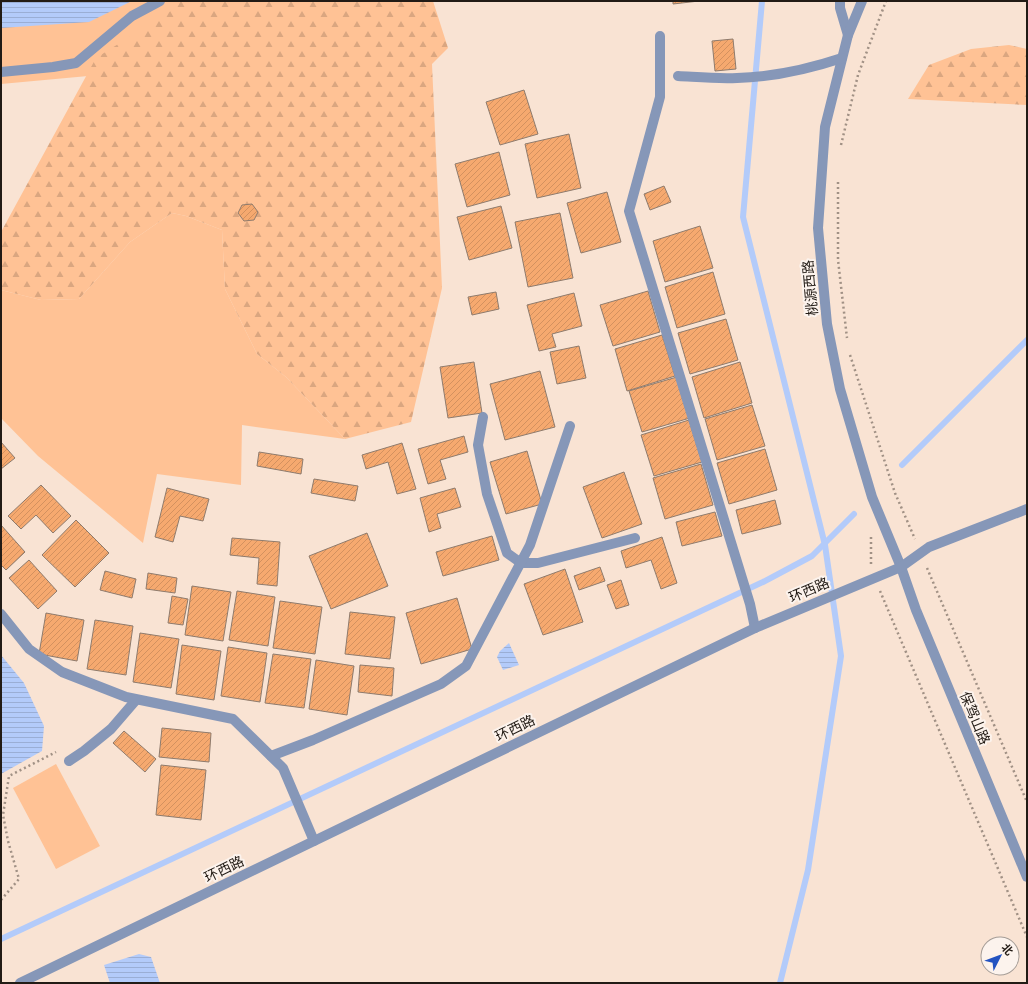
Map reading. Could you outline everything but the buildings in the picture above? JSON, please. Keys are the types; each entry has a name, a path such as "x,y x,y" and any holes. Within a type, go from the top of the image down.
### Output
{"street":[{"path":"1,72 53,67 76,63 132,16 160,1"},
{"path":"840,1 840,8 848,35"},
{"name":"桃源西路","path":"862,1 848,35 826,127 818,228 827,324 840,389 872,497 901,567"},
{"path":"660,36 660,97 629,211 750,604 755,628"},
{"path":"678,76 742,78 764,76 824,64 842,58"},
{"path":"483,417 478,445 487,494 507,553 521,563 538,563 635,538"},
{"path":"271,756 313,740 441,684 466,666 530,546 570,426"},
{"name":"环西路","path":"20,983 755,628 901,567 929,547 1027,509"},
{"name":"保驾山路","path":"901,567 916,610 1027,877"},
{"path":"1,614 29,650 62,672 136,700 233,719 283,768 314,841"},
{"path":"69,761 111,729 136,700"}],"path":[{"path":"840,148 858,75 886,1"},
{"path":"838,177 838,260 848,342"},
{"path":"848,349 895,493 1027,802"},
{"path":"1,900 19,879 2,815 9,776 57,751 69,761"}],"green space":[{"path":"1,1 224,1 99,75 1,84"},
{"path":"181,1 433,1 448,48 432,64 442,288 411,422 345,439 286,377 257,354 225,289 222,230 186,216 172,213 130,242 79,299 41,300 1,290 1,232 96,58 169,12"},
{"path":"1009,45 1027,49 1027,105 908,99 929,65 971,49"},
{"path":"172,213 186,216 222,230 225,289 257,354 286,377 345,439 242,425 241,485 157,474 143,543 38,456 1,418 1,290 41,300 79,299 130,242"},
{"path":"56,764 100,846 56,869 13,788"}],"water":[{"path":"1,1 132,1 89,22 1,28"},
{"path":"509,643 519,665 503,670 497,657 500,651"},
{"path":"1,655 24,683 44,726 42,751 1,774"},
{"path":"139,954 151,957 160,983 110,983 104,965"}],"waterway":[{"path":"762,1 743,217 825,545 841,656 808,870 780,983"},
{"path":"902,465 1027,340"},
{"path":"1,939 763,582 812,556 854,514"}]}
